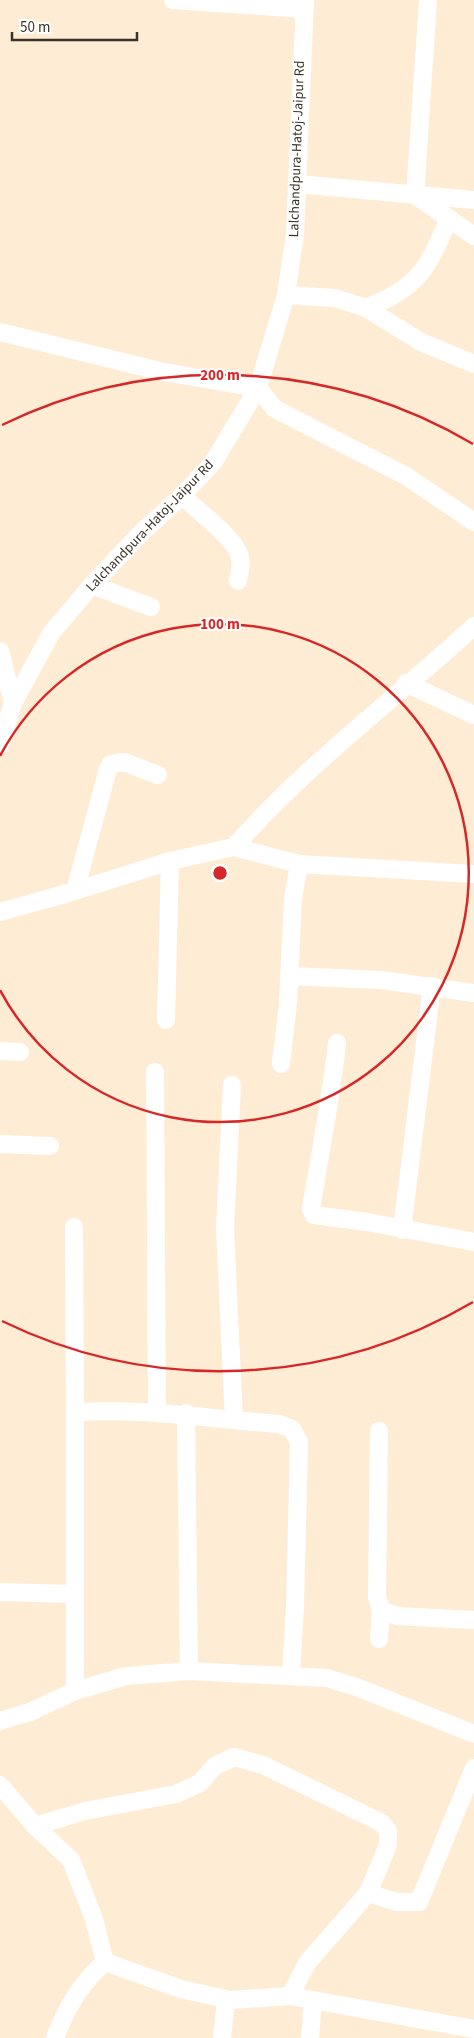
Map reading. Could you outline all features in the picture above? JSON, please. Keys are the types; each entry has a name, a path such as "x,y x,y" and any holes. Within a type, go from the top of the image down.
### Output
{"street":[{"path":"173,0 304,5"},
{"path":"415,195 428,0"},
{"name":"Lalchandpura-Hatoj-Jaipur Rd","path":"0,745 13,703 52,632 92,585 142,532 182,496 214,461 258,388 286,295 295,234 304,5"},
{"path":"298,184 474,200"},
{"path":"415,195 474,236"},
{"path":"366,308 391,298 412,284 428,265 449,218"},
{"path":"286,295 335,298 366,308 421,342 474,364"},
{"path":"0,332 164,372 258,388 275,409 406,476 474,522"},
{"path":"182,496 236,548 241,567 238,581"},
{"path":"92,585 151,607"},
{"path":"234,847 267,809 406,683 474,626"},
{"path":"0,651 13,703"},
{"path":"406,683 474,715"},
{"path":"75,892 111,764 124,762 158,775"},
{"path":"0,912 75,892 170,861 234,847 299,864 474,874"},
{"path":"166,1020 170,861"},
{"path":"281,1064 289,976 293,899 299,864"},
{"path":"289,976 381,980 474,993"},
{"path":"402,1230 432,986"},
{"path":"337,1043 329,1110 321,1143 311,1209 314,1215 366,1222 474,1242"},
{"path":"0,1051 20,1052"},
{"path":"155,1072 157,1411"},
{"path":"232,1084 225,1229 234,1420"},
{"path":"0,1144 50,1146"},
{"path":"74,1227 76,1412 75,1692"},
{"path":"76,1412 157,1411 279,1424 292,1430 299,1442 295,1607 291,1675"},
{"path":"186,1414 189,1671"},
{"path":"379,1431 377,1597 381,1610 379,1639"},
{"path":"0,1592 74,1594"},
{"path":"381,1610 397,1616 474,1620"},
{"path":"0,1721 30,1712 75,1692 126,1676 189,1671 327,1678 359,1688 474,1734"},
{"path":"35,1826 85,1811 176,1794 200,1783 215,1766 234,1757 263,1765 382,1823 388,1831 388,1845 368,1893 306,1963 290,1996"},
{"path":"368,1893 397,1902 419,1902 474,1768"},
{"path":"0,1785 35,1826 71,1860 94,1919 105,1962"},
{"path":"105,1962 182,1989 226,2000 290,1996 474,2029"},
{"path":"55,2038 64,2015 79,1992 105,1962"},
{"path":"222,2038 226,2000"},
{"path":"310,2038 313,2001"}]}
